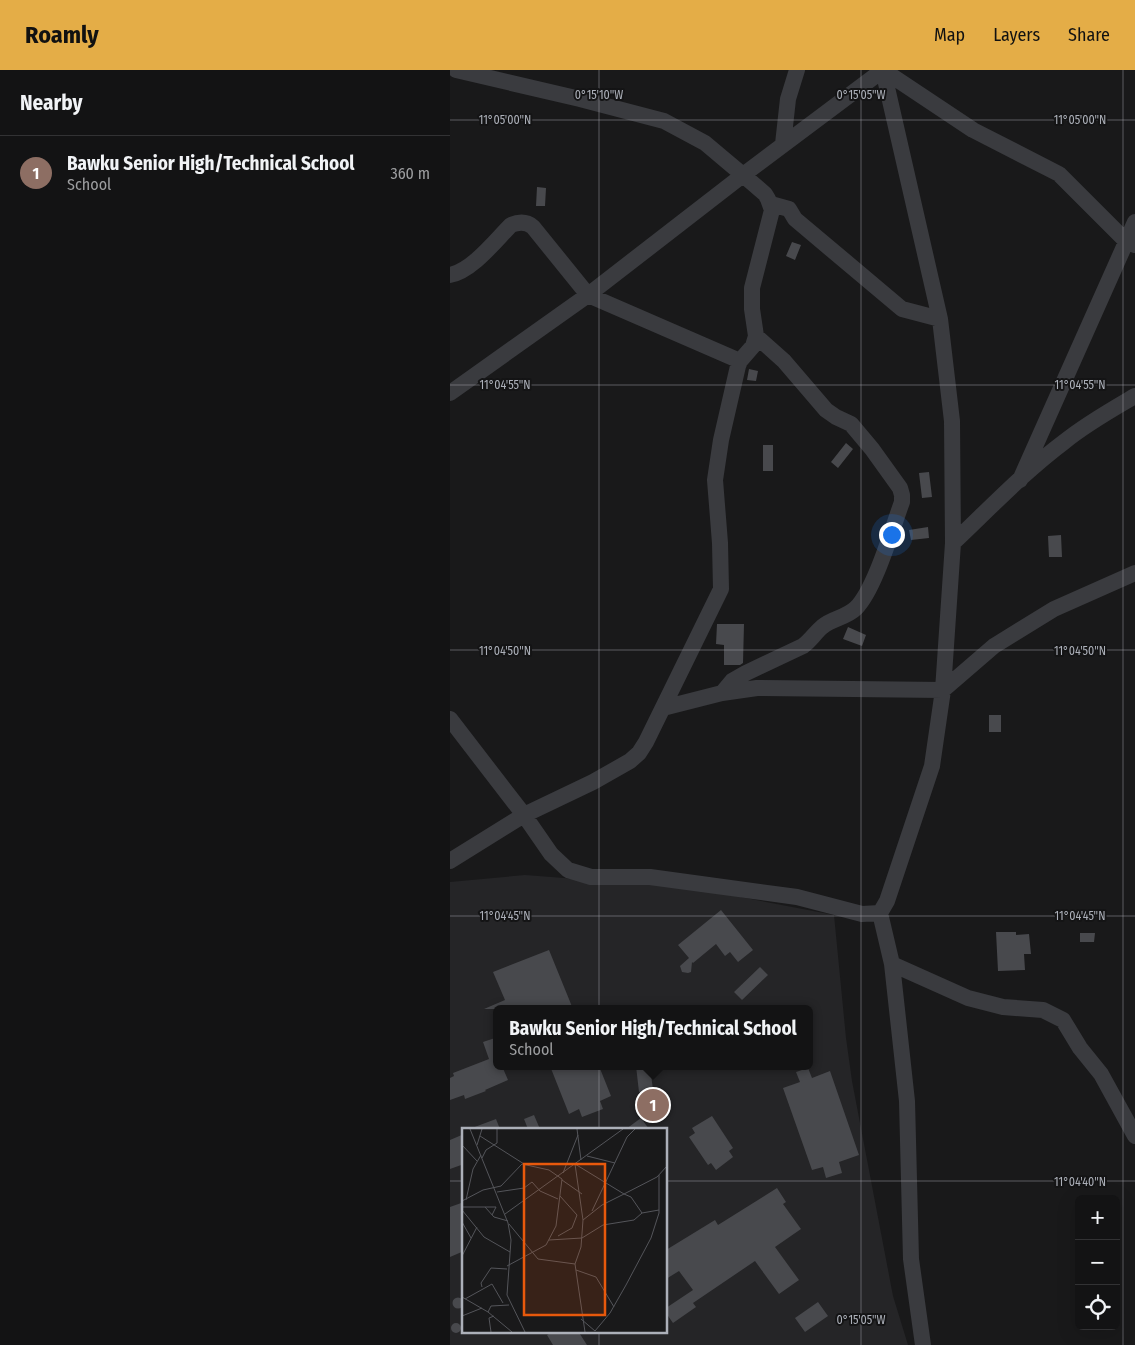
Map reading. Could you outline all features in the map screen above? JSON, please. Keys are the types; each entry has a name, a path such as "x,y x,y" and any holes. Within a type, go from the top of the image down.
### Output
{"street":[{"path":"450,861 524,815 593,782 635,757 646,742 663,708 720,589 717,460 740,361 753,346 756,336 752,308 752,288 772,216 771,204 765,194 705,144 664,121 456,70"},
{"path":"783,144 788,99 797,70"},
{"path":"450,393 588,295 783,144 883,70"},
{"path":"883,70 973,130 1058,174 1131,242"},
{"path":"883,70 940,319 952,421 953,543 943,690 932,766 887,901 880,914 892,964 907,1100 911,1258 924,1345"},
{"path":"771,204 789,209 796,220 902,309 940,319"},
{"path":"450,275 456,274 468,267 510,225 522,222 533,227 588,295 740,361"},
{"path":"1020,480 1131,242 1135,222"},
{"path":"722,693 732,681 803,646 812,640 823,626 848,615 857,608 868,594 902,502 900,488 851,424 826,410 784,361 756,336"},
{"path":"953,543 1064,441 1135,396"},
{"path":"663,708 722,693 757,688 943,690 994,646 1054,609 1135,573"},
{"path":"450,719 552,854 568,870 591,877 650,877 797,897 862,914 880,914"},
{"path":"892,964 968,998 1003,1006 1043,1010 1062,1020 1080,1048 1101,1074 1135,1136"}],"shaded area":[{"path":"525,875 693,888 834,915 852,1081 893,1296 908,1345 450,1345 450,882"}],"building":[{"path":"537,187 546,188 545,206 536,206"},
{"path":"792,242 801,245 795,260 786,256"},
{"path":"749,369 758,371 756,381 747,380"},
{"path":"846,443 853,449 838,468 831,462"},
{"path":"763,445 773,445 773,471 763,471"},
{"path":"929,472 932,497 922,498 919,473"},
{"path":"928,527 929,538 911,540 909,530"},
{"path":"1061,535 1062,557 1049,557 1048,536"},
{"path":"717,624 744,624 743,663 740,665 724,665 724,645 716,644"},
{"path":"848,627 866,635 862,646 843,639"},
{"path":"989,715 1001,715 1001,732 989,732"},
{"path":"721,910 753,950 738,962 730,952 725,956 716,944 692,962 691,972 682,972 680,966 689,958 678,945"},
{"path":"996,932 1016,932 1016,935 1029,934 1031,954 1024,954 1025,970 998,971"},
{"path":"1080,933 1095,933 1094,942 1080,942"},
{"path":"549,950 571,1005 493,1005 505,1000 493,972"},
{"path":"760,967 768,975 742,1000 734,992"},
{"path":"493,1005 493,1009 484,1009"},
{"path":"493,1039 493,1070 504,1070 508,1080 465,1099 464,1095 450,1100 450,1078 454,1076 453,1073 489,1059 483,1042"},
{"path":"552,1070 601,1070 611,1096 600,1101 603,1109 582,1117 579,1109 569,1114"},
{"path":"636,1070 650,1070 653,1090 639,1092"},
{"path":"809,1070 812,1078 830,1071 859,1155 839,1162 842,1173 826,1178 823,1167 812,1170 783,1088 800,1082 796,1072"},
{"path":"534,1115 540,1128 528,1128 524,1119"},
{"path":"712,1116 733,1148 729,1151 733,1157 716,1170 711,1163 708,1165 689,1137 695,1133 692,1128"},
{"path":"641,1118 648,1128 627,1128"},
{"path":"496,1119 500,1128 472,1128"},
{"path":"462,1135 462,1165 450,1169 450,1140"},
{"path":"777,1188 786,1202 783,1204 801,1229 775,1247 799,1280 779,1294 755,1261 693,1303 696,1307 673,1323 668,1316 668,1307 693,1290 679,1271 668,1278 668,1249 715,1220 718,1225"},
{"path":"462,1203 462,1252 450,1257 450,1207"},
{"path":"454,1299 462,1299 462,1307 454,1307"},
{"path":"818,1302 828,1316 805,1332 795,1318"},
{"path":"454,1323 458,1323 461,1328 460,1332 454,1333 451,1330 451,1326"},
{"path":"552,1332 579,1332 587,1345 553,1345 547,1335"}],"place":[{"name":"Bawku Senior High/Technical School","path":"653,1105"}]}
